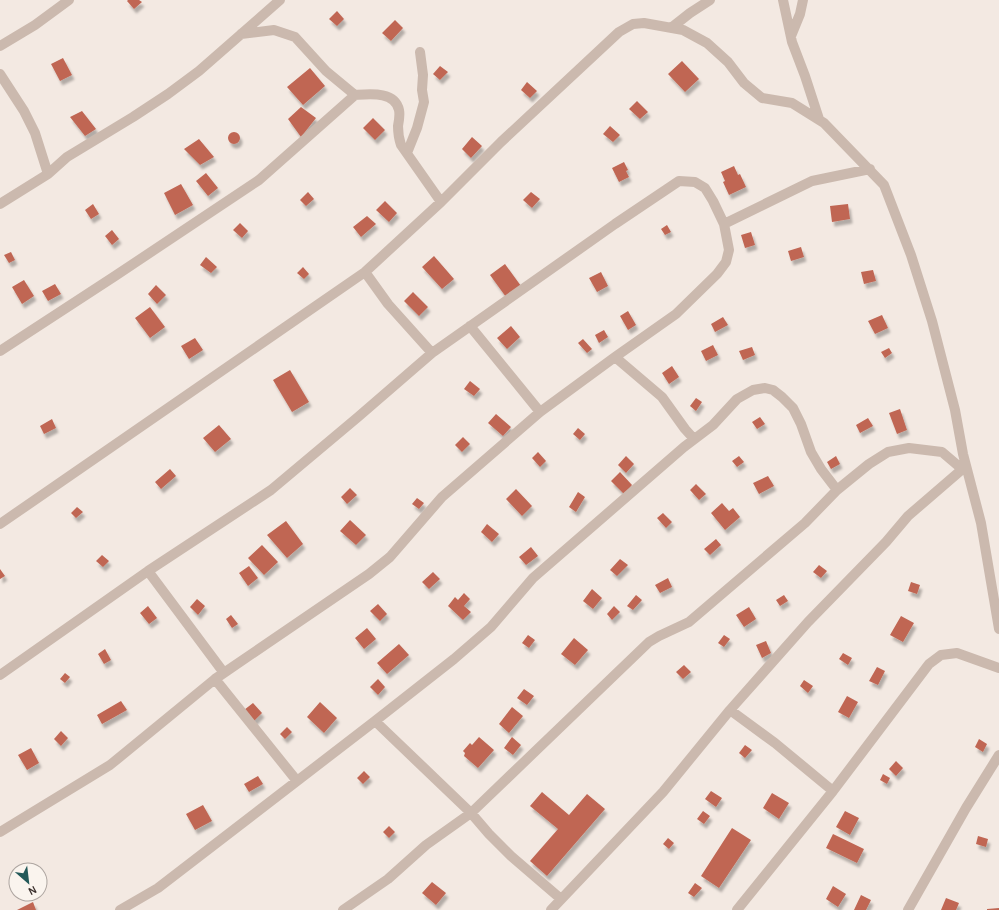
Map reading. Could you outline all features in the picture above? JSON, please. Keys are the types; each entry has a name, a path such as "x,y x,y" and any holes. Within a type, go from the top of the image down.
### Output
{"street":[{"path":"0,46 35,25 69,0"},
{"path":"672,28 690,13 710,0"},
{"path":"783,0 791,36 818,119 824,123 884,185 911,255 932,321 953,403 964,467 981,523 999,629"},
{"path":"791,36 800,14 803,0"},
{"path":"0,204 48,174 67,157 168,94 199,71 241,34 274,2"},
{"path":"0,524 365,272 441,202 501,142 619,32 633,24 644,23 683,30 707,43 728,62 744,83 762,98 792,103 824,123"},
{"path":"241,34 274,30 295,37 326,71 356,95"},
{"path":"407,153 417,128 424,102 420,52"},
{"path":"0,74 24,110 35,133 48,174"},
{"path":"0,351 259,180 356,95 374,93 386,96 396,103 399,111 399,137 401,145 441,202"},
{"path":"724,224 812,181 870,169"},
{"path":"0,675 148,571 271,490 432,353 615,224 679,181 695,182 705,188 724,224 729,250 726,262 717,274 676,314 540,412 442,497 390,557 369,574 215,679 110,765 0,832"},
{"path":"365,272 388,304 432,353"},
{"path":"470,326 540,412"},
{"path":"615,357 662,397 694,439"},
{"path":"120,910 158,888 454,659 491,627 533,578 694,439 713,425 737,399 753,390 765,388 773,390 782,397 793,408 801,424 811,452 821,469 837,490"},
{"path":"343,910 388,879 426,845 471,813 649,642 690,622 806,523 837,490 869,464 888,452 900,449 924,449 942,452 964,467"},
{"path":"551,910 663,792 730,710 808,622 886,542 908,516 964,467"},
{"path":"148,571 224,673"},
{"path":"737,910 833,791 929,664 941,655 957,654 999,668"},
{"path":"215,679 297,781"},
{"path":"730,710 775,743 833,791"},
{"path":"375,721 471,813 511,856 561,899"},
{"path":"908,910 966,808 999,755"}],"building":[{"path":"139,0 142,2 134,9 127,1"},
{"path":"337,11 344,19 337,26 329,19"},
{"path":"395,20 403,28 391,41 382,33"},
{"path":"63,58 72,75 60,81 51,64"},
{"path":"682,61 699,79 685,92 668,74"},
{"path":"440,66 448,72 440,80 433,74"},
{"path":"310,68 325,86 303,105 287,87"},
{"path":"527,82 537,91 530,98 521,90"},
{"path":"637,101 648,112 640,119 629,109"},
{"path":"301,107 316,118 301,137 288,119"},
{"path":"82,111 96,129 85,136 70,117"},
{"path":"373,118 385,130 375,140 363,128"},
{"path":"610,126 620,135 613,142 603,134"},
{"path":"234,132 238,134 240,138 238,142 234,144 230,142 228,138 230,134"},
{"path":"472,137 482,146 471,158 462,149"},
{"path":"199,139 214,157 200,165 184,149"},
{"path":"624,162 628,170 626,171 629,177 619,182 612,168"},
{"path":"734,166 738,175 740,174 746,187 729,195 723,182 725,181 721,172"},
{"path":"206,173 218,188 208,196 196,181"},
{"path":"181,184 193,205 175,215 164,193"},
{"path":"308,192 314,199 306,206 300,200"},
{"path":"531,192 540,199 532,208 523,200"},
{"path":"385,201 397,213 389,222 376,210"},
{"path":"93,204 99,214 91,219 85,210"},
{"path":"848,204 850,219 832,222 830,206"},
{"path":"367,216 376,224 361,237 353,227"},
{"path":"240,223 248,231 242,238 233,230"},
{"path":"667,225 671,232 665,235 661,229"},
{"path":"112,230 119,239 112,245 105,236"},
{"path":"751,232 755,245 745,248 741,235"},
{"path":"801,247 804,257 791,261 788,251"},
{"path":"11,252 15,260 9,263 4,255"},
{"path":"434,256 454,279 442,289 422,267"},
{"path":"206,257 217,267 211,273 200,265"},
{"path":"505,264 521,286 506,297 490,275"},
{"path":"303,267 309,274 304,279 297,273"},
{"path":"873,270 876,281 864,284 861,272"},
{"path":"601,272 608,286 597,292 589,278"},
{"path":"24,280 34,296 22,304 12,287"},
{"path":"55,284 61,294 48,301 42,291"},
{"path":"156,285 166,295 157,304 148,294"},
{"path":"413,292 428,307 419,316 404,301"},
{"path":"150,307 165,327 150,338 135,318"},
{"path":"628,311 636,325 628,330 620,316"},
{"path":"882,315 888,328 875,334 868,321"},
{"path":"723,317 728,325 715,332 711,324"},
{"path":"511,326 520,337 507,349 497,338"},
{"path":"604,330 608,337 599,343 595,335"},
{"path":"195,338 203,350 189,359 181,346"},
{"path":"583,339 592,349 587,353 578,343"},
{"path":"713,345 718,355 706,361 701,351"},
{"path":"752,347 755,355 743,360 739,351"},
{"path":"889,348 892,353 885,358 881,352"},
{"path":"672,366 679,377 669,384 662,373"},
{"path":"290,370 309,402 292,412 273,380"},
{"path":"470,381 480,389 474,396 464,389"},
{"path":"696,398 702,402 696,411 690,406"},
{"path":"900,409 907,430 897,434 889,413"},
{"path":"496,414 511,427 503,436 488,423"},
{"path":"760,417 765,424 757,429 752,422"},
{"path":"868,418 873,426 860,433 856,425"},
{"path":"52,419 56,428 44,434 40,426"},
{"path":"219,425 231,439 215,452 203,438"},
{"path":"578,428 585,434 580,440 573,434"},
{"path":"463,437 470,444 462,452 455,445"},
{"path":"538,452 546,461 540,467 532,458"},
{"path":"626,456 634,464 626,473 618,465"},
{"path":"739,456 744,462 737,467 732,461"},
{"path":"836,456 840,464 831,469 827,462"},
{"path":"170,469 176,476 161,489 155,482"},
{"path":"620,472 632,485 624,494 611,481"},
{"path":"768,476 774,486 759,494 753,483"},
{"path":"696,484 706,494 699,500 690,490"},
{"path":"350,488 357,495 347,504 341,497"},
{"path":"516,489 532,506 522,516 506,499"},
{"path":"578,492 585,497 576,512 569,507"},
{"path":"417,498 424,503 419,509 412,504"},
{"path":"722,503 729,511 733,508 740,517 725,530 711,513"},
{"path":"77,507 83,512 76,518 71,513"},
{"path":"663,513 672,522 666,528 657,518"},
{"path":"350,520 366,535 356,545 340,531"},
{"path":"286,521 303,544 287,558 267,535"},
{"path":"487,524 499,534 492,542 481,532"},
{"path":"716,539 721,545 710,555 704,549"},
{"path":"262,545 278,562 264,575 248,558"},
{"path":"531,547 538,556 526,565 519,557"},
{"path":"102,555 109,561 103,567 96,561"},
{"path":"620,559 628,565 617,576 610,570"},
{"path":"819,565 827,571 821,578 813,572"},
{"path":"249,566 258,578 248,586 239,573"},
{"path":"0,569 5,576 0,579"},
{"path":"433,572 440,579 429,589 422,582"},
{"path":"668,578 672,587 660,593 655,585"},
{"path":"911,582 920,585 917,594 908,591"},
{"path":"592,589 602,598 593,609 583,601"},
{"path":"464,593 470,599 464,606 471,612 463,620 448,606 455,597 458,600"},
{"path":"636,595 642,600 633,610 627,606"},
{"path":"784,595 788,601 780,606 776,600"},
{"path":"197,599 205,606 198,615 190,607"},
{"path":"378,604 387,614 380,621 370,611"},
{"path":"148,606 157,618 149,624 140,613"},
{"path":"614,606 620,612 612,620 607,614"},
{"path":"749,607 756,619 744,627 736,615"},
{"path":"231,615 238,624 232,628 226,619"},
{"path":"901,616 914,623 903,642 890,635"},
{"path":"367,628 376,639 364,649 355,638"},
{"path":"528,635 535,640 529,648 522,643"},
{"path":"724,635 730,639 724,647 718,643"},
{"path":"574,638 588,650 575,665 561,654"},
{"path":"766,641 771,653 762,658 756,645"},
{"path":"399,644 409,655 387,674 377,663"},
{"path":"105,649 111,660 104,664 98,654"},
{"path":"843,653 852,658 848,665 839,659"},
{"path":"684,665 691,672 683,679 676,672"},
{"path":"877,667 885,671 878,685 869,681"},
{"path":"65,673 70,677 65,683 60,679"},
{"path":"378,679 385,687 378,695 370,687"},
{"path":"804,680 813,686 808,693 800,686"},
{"path":"524,689 534,696 527,705 517,698"},
{"path":"847,696 858,702 849,718 838,712"},
{"path":"121,701 127,710 102,724 97,715"},
{"path":"320,702 337,718 324,733 307,717"},
{"path":"253,703 262,713 254,721 244,710"},
{"path":"512,707 523,716 509,733 499,724"},
{"path":"287,727 292,732 285,739 280,734"},
{"path":"61,731 68,738 61,746 54,739"},
{"path":"479,737 494,750 478,768 464,756 465,753 463,751 470,743 472,745"},
{"path":"512,737 521,745 513,755 504,748"},
{"path":"979,739 987,744 983,752 975,747"},
{"path":"745,745 752,750 745,758 739,753"},
{"path":"31,748 39,763 27,770 18,755"},
{"path":"896,761 903,768 896,776 889,769"},
{"path":"364,771 370,777 363,784 357,778"},
{"path":"883,774 890,778 887,784 880,780"},
{"path":"258,776 263,784 249,792 244,784"},
{"path":"711,791 722,798 716,807 705,799"},
{"path":"542,792 569,815 587,794 605,809 547,876 530,861 558,829 530,806"},
{"path":"772,793 789,803 779,819 763,808"},
{"path":"203,805 212,821 195,830 186,814"},
{"path":"703,811 710,816 704,824 697,819"},
{"path":"845,811 859,818 850,835 836,827"},
{"path":"389,826 395,832 389,838 383,832"},
{"path":"732,828 751,840 719,888 701,876"},
{"path":"833,834 864,849 857,863 826,848"},
{"path":"978,836 988,839 986,847 976,844"},
{"path":"668,838 674,843 669,849 663,844"},
{"path":"432,882 446,893 436,905 422,893"},
{"path":"695,883 702,888 694,897 688,893"},
{"path":"833,886 846,894 838,907 826,899"},
{"path":"861,895 871,900 866,910 854,910"},
{"path":"946,898 959,903 956,910 941,910"},
{"path":"33,902 36,910 17,910"},
{"path":"999,908 999,910 987,910 987,909"}]}
